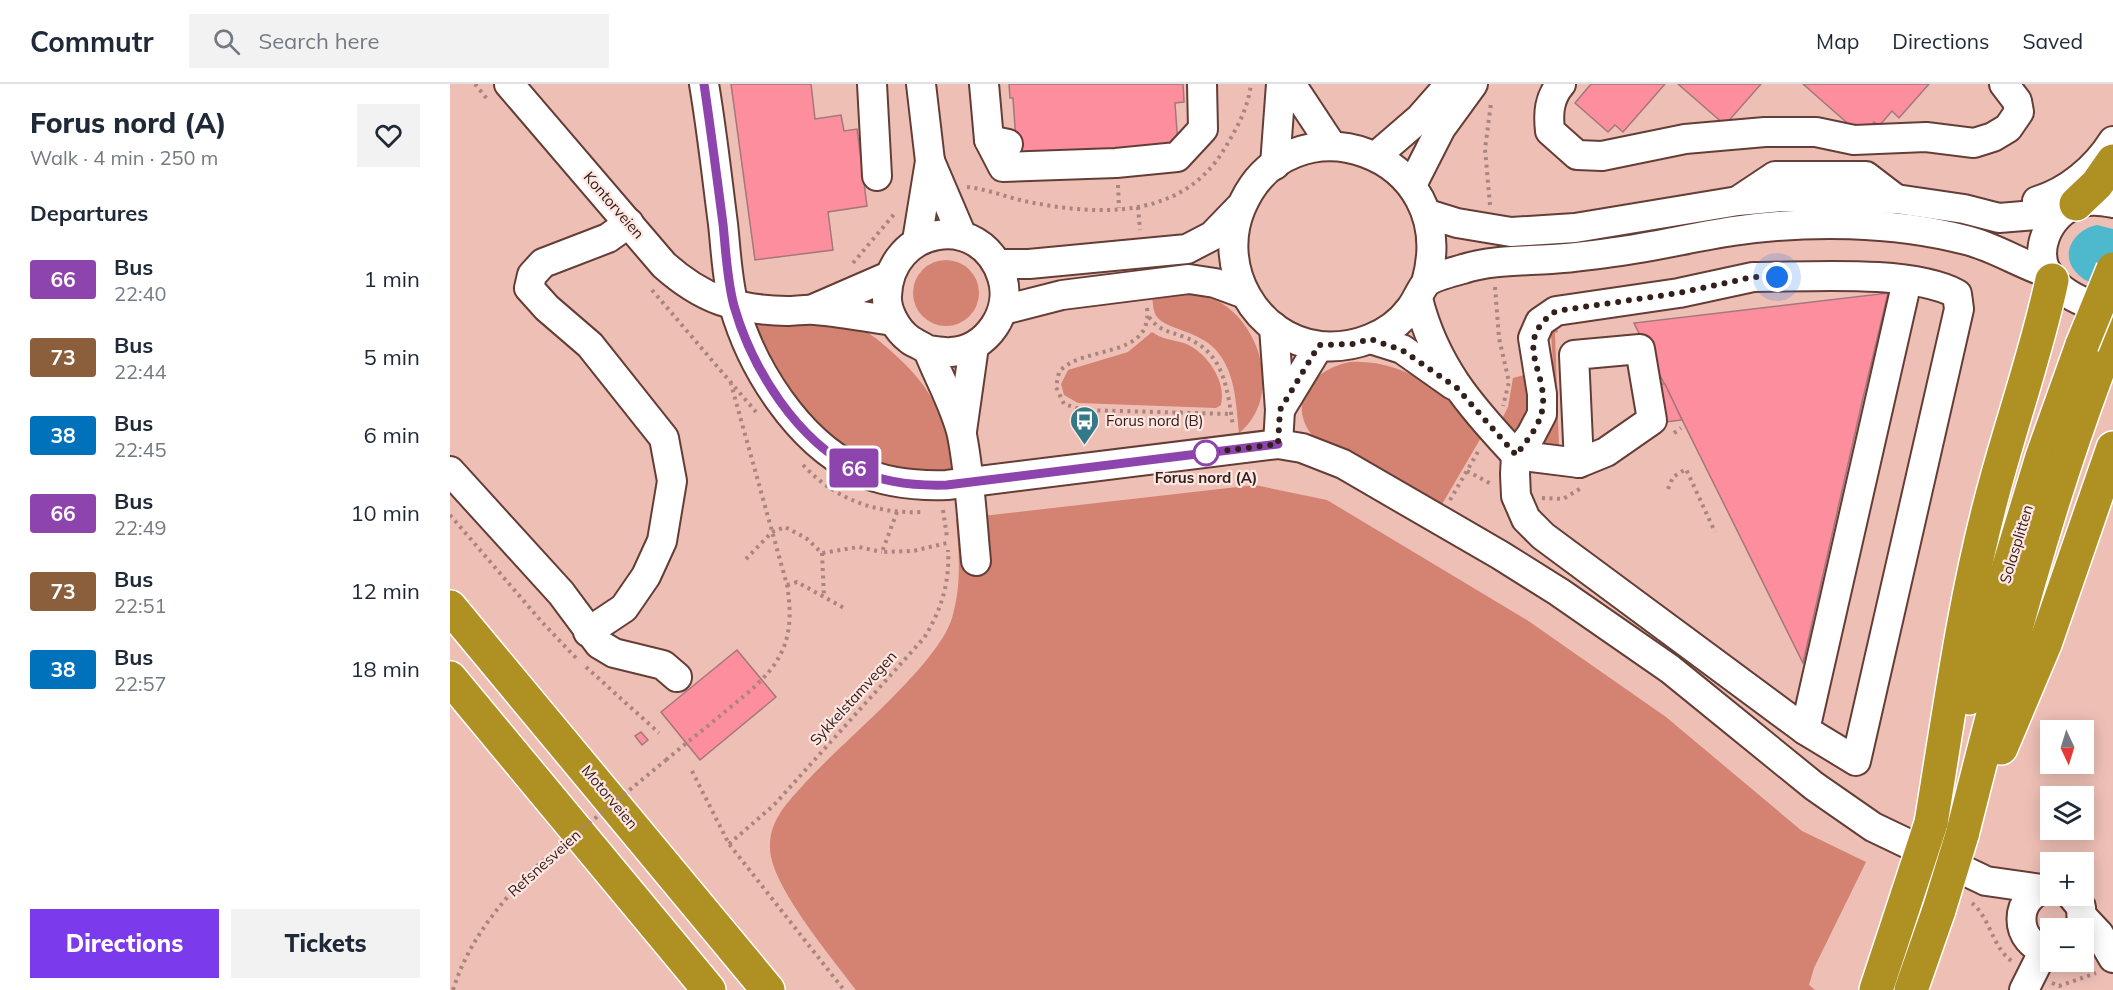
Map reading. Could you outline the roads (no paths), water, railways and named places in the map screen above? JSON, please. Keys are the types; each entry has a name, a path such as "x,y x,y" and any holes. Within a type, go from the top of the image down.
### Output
{"highway":[{"path":"2068,208 2097,184 2113,161"},
{"name":"Solasplitten","path":"1962,835 2010,644 2100,343 2113,270"},
{"path":"1876,990 1930,823 1979,553 1991,499 2035,354 2050,277"},
{"name":"Solasplitten","path":"1930,823 2042,457 2100,343"},
{"path":"1911,990 1962,835 2045,644 2113,448"},
{"name":"Motorveien","path":"450,607 559,735 768,990"},
{"path":"450,678 709,990"}],"street":[{"path":"704,84 734,306 742,331 762,373 780,399 817,442 858,470 881,479 922,485 961,500 1278,444 1302,448 1343,464 1500,555 1614,629 1670,669 1844,808 1873,827 1986,881 2040,888"},
{"path":"872,84 877,176"},
{"path":"917,241 930,161 921,84"},
{"path":"984,84 1001,142 1003,167 1116,163 1177,157 1203,129 1202,84"},
{"path":"1275,165 1281,84"},
{"path":"1291,84 1332,146"},
{"path":"1377,156 1420,118 1450,84"},
{"path":"1561,84 1554,92 1548,114 1550,130 1577,155 1602,156 1685,139 1765,132 1816,132 1854,140 1926,137 1974,143 2001,132 2019,112 2017,101 2004,84"},
{"path":"1412,185 1441,128 1484,89"},
{"name":"Kontorveien","path":"501,95 629,223 664,265 690,287 717,301 734,306 789,311 813,309"},
{"path":"1964,209 2018,206 2067,188 2087,172 2113,141"},
{"path":"998,264 1029,264 1187,249 1212,236 1275,165 1292,155 1332,146 1377,156 1396,169 1412,185 1428,214 1433,249 1422,291 1405,316 1389,330 1370,339 1353,344 1319,345 1303,342 1274,327 1263,318 1245,294 1236,269 1233,242 1241,206"},
{"path":"930,161 962,236"},
{"path":"1428,214 1483,229 1512,232 1604,224 1738,201 1781,197 1896,199 1964,209 2000,218 2068,208 2087,200 2113,203"},
{"path":"2050,277 2043,245 2048,228 2068,208"},
{"path":"588,632 624,608 646,576 662,542 672,481 664,438 590,345 547,308 529,288 532,275 543,263 608,238 629,223"},
{"path":"1422,291 1466,268 1511,261 1617,252 1736,230 1838,225 1935,234 1968,240 2050,277 2079,300 2113,314"},
{"path":"939,234 962,236 983,247 998,264 1005,286 1003,310 992,331 974,346 952,352 928,350 908,339 893,321 886,299 889,276 900,256 917,241 939,234"},
{"path":"813,309 889,276"},
{"path":"1848,276 1907,281 1941,285 1957,294 1959,309 1856,761 1805,730 1543,536 1526,519 1516,496 1516,455 1531,435 1542,414 1542,394 1533,339 1540,322 1556,311 1679,293 1753,277 1848,276"},
{"path":"1003,310 1062,295 1189,279 1215,283 1245,294"},
{"path":"1805,730 1907,281"},
{"path":"1422,291 1426,331 1457,388 1516,455 1579,463"},
{"path":"813,309 893,321"},
{"path":"1274,327 1280,410 1278,444"},
{"path":"1370,339 1402,350 1457,388"},
{"path":"1280,410 1319,345"},
{"path":"974,346 961,434 961,500 976,561"},
{"path":"928,350 961,434"},
{"path":"450,471 561,593 599,644 614,653 663,665 677,677"},
{"path":"1986,881 2004,910 2021,922"},
{"path":"2040,892 2028,899 2024,905 2021,922 2028,940 2040,946"},
{"path":"2079,914 2099,934 2101,962"}],"water":[{"path":"2097,225 2113,229 2113,292 2092,284 2075,271 2070,264 2069,249 2072,242 2082,231"}],"place":[{"name":"Forus nord (B)","path":"1085,446"},
{"name":"Forus nord (A)","path":"1206,453"}]}
